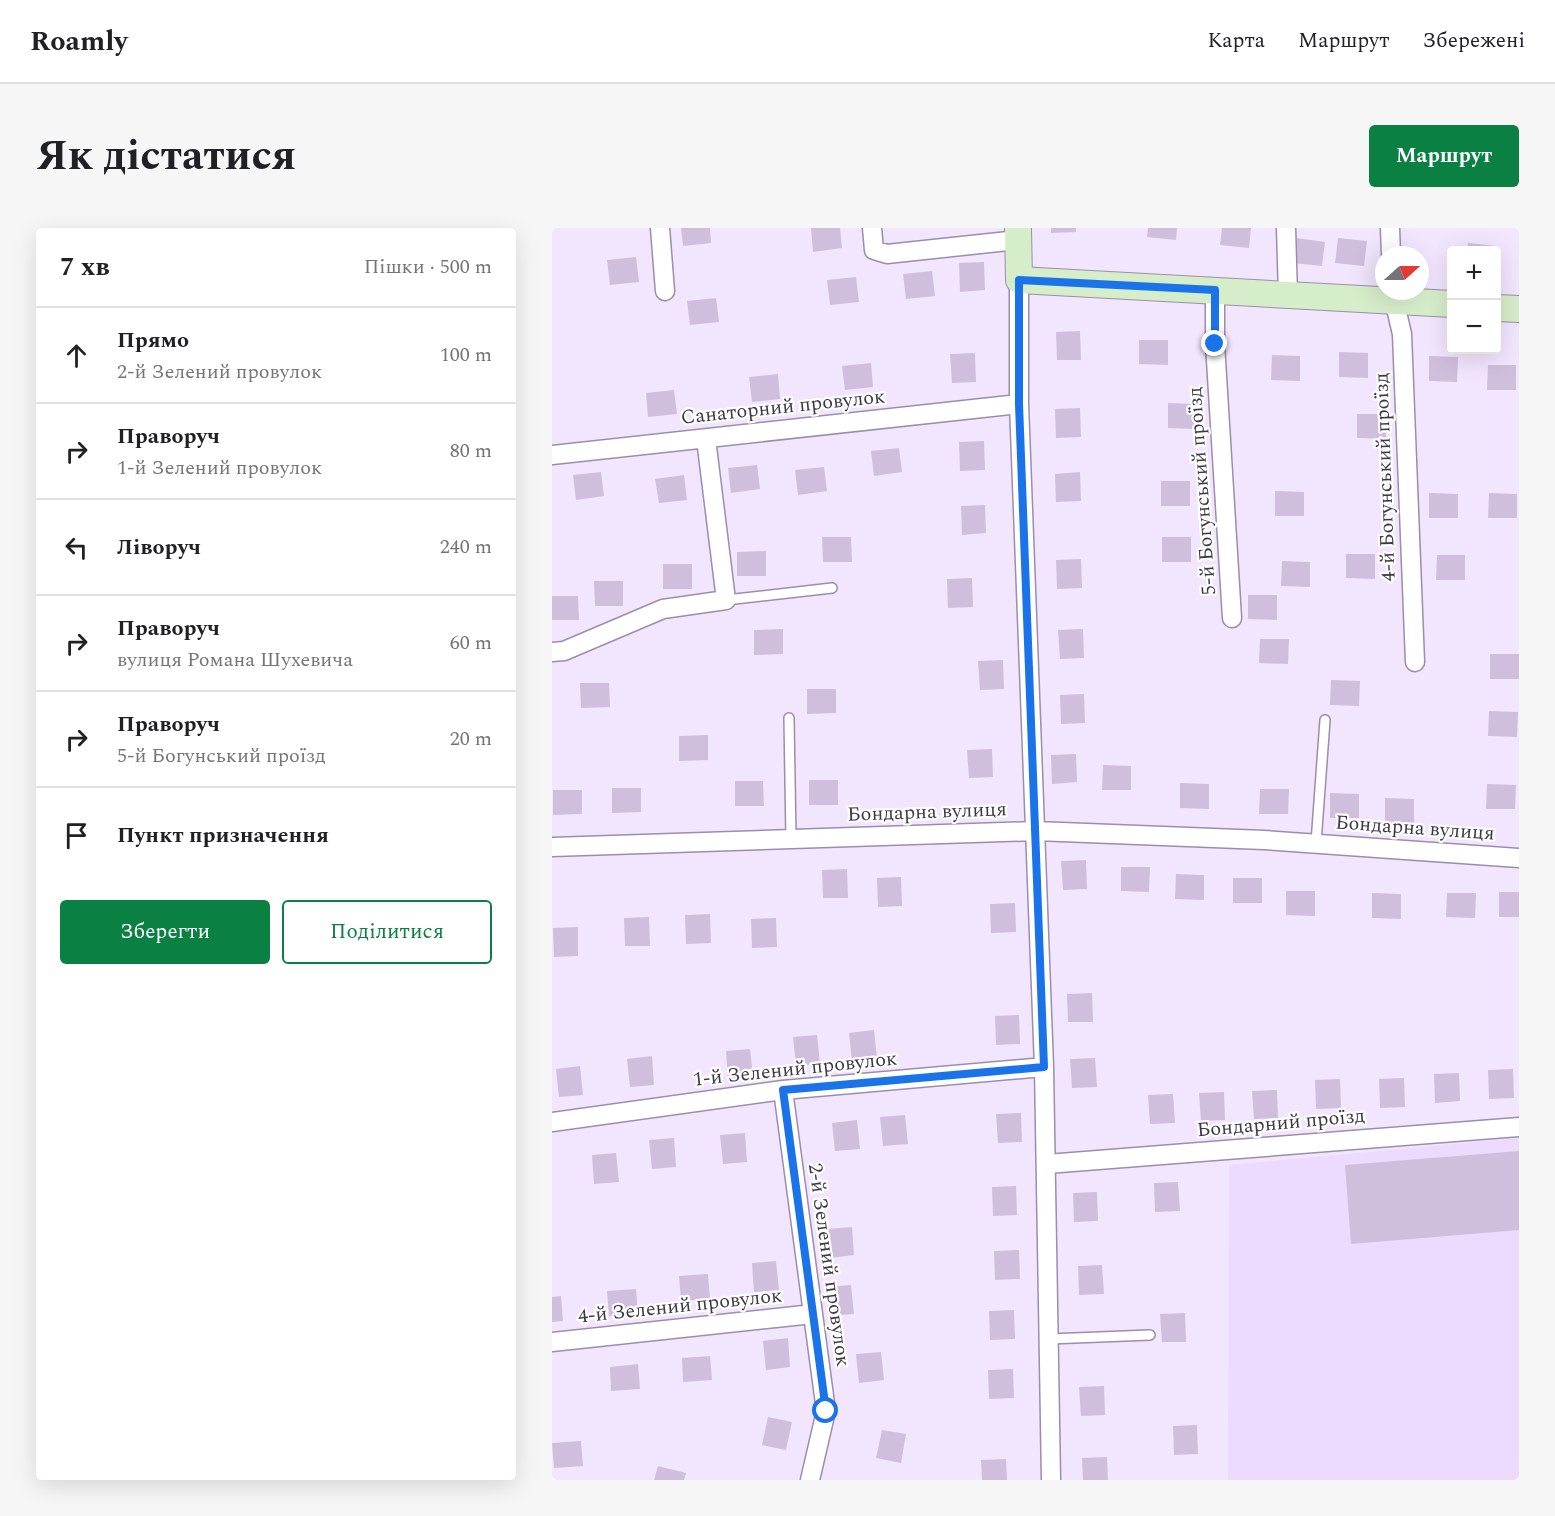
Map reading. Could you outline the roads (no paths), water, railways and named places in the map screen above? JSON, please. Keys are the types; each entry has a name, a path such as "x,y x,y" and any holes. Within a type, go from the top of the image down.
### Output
{"street":[{"path":"660,228 665,291"},
{"path":"872,228 874,250 887,254 1018,234 1019,404 1047,1164 1051,1480"},
{"path":"1286,228 1288,296"},
{"path":"1390,228 1391,246"},
{"path":"1019,280 1288,296 1375,296"},
{"name":"5-й Богунський проїзд","path":"1215,290 1215,344 1232,618"},
{"name":"4-й Богунський проїзд","path":"1394,300 1402,334 1415,662"},
{"path":"1422,300 1447,303"},
{"path":"1501,308 1519,309"},
{"name":"Санаторний провулок","path":"553,455 1019,404"},
{"path":"552,652 564,651 663,609 726,600 706,439"},
{"name":"Бондарна вулиця","path":"552,847 1036,831 1316,843 1519,858"},
{"name":"1-й Зелений провулок","path":"552,1122 783,1090 1044,1067"},
{"name":"2-й Зелений провулок","path":"783,1090 826,1411 810,1480"},
{"name":"Бондарний проїзд","path":"1047,1164 1519,1127"},
{"name":"4-й Зелений провулок","path":"552,1342 813,1314"}],"lane":[{"path":"726,600 832,588"},
{"path":"789,718 791,839"},
{"path":"1316,843 1325,720"},
{"path":"1049,1339 1150,1335"}]}
